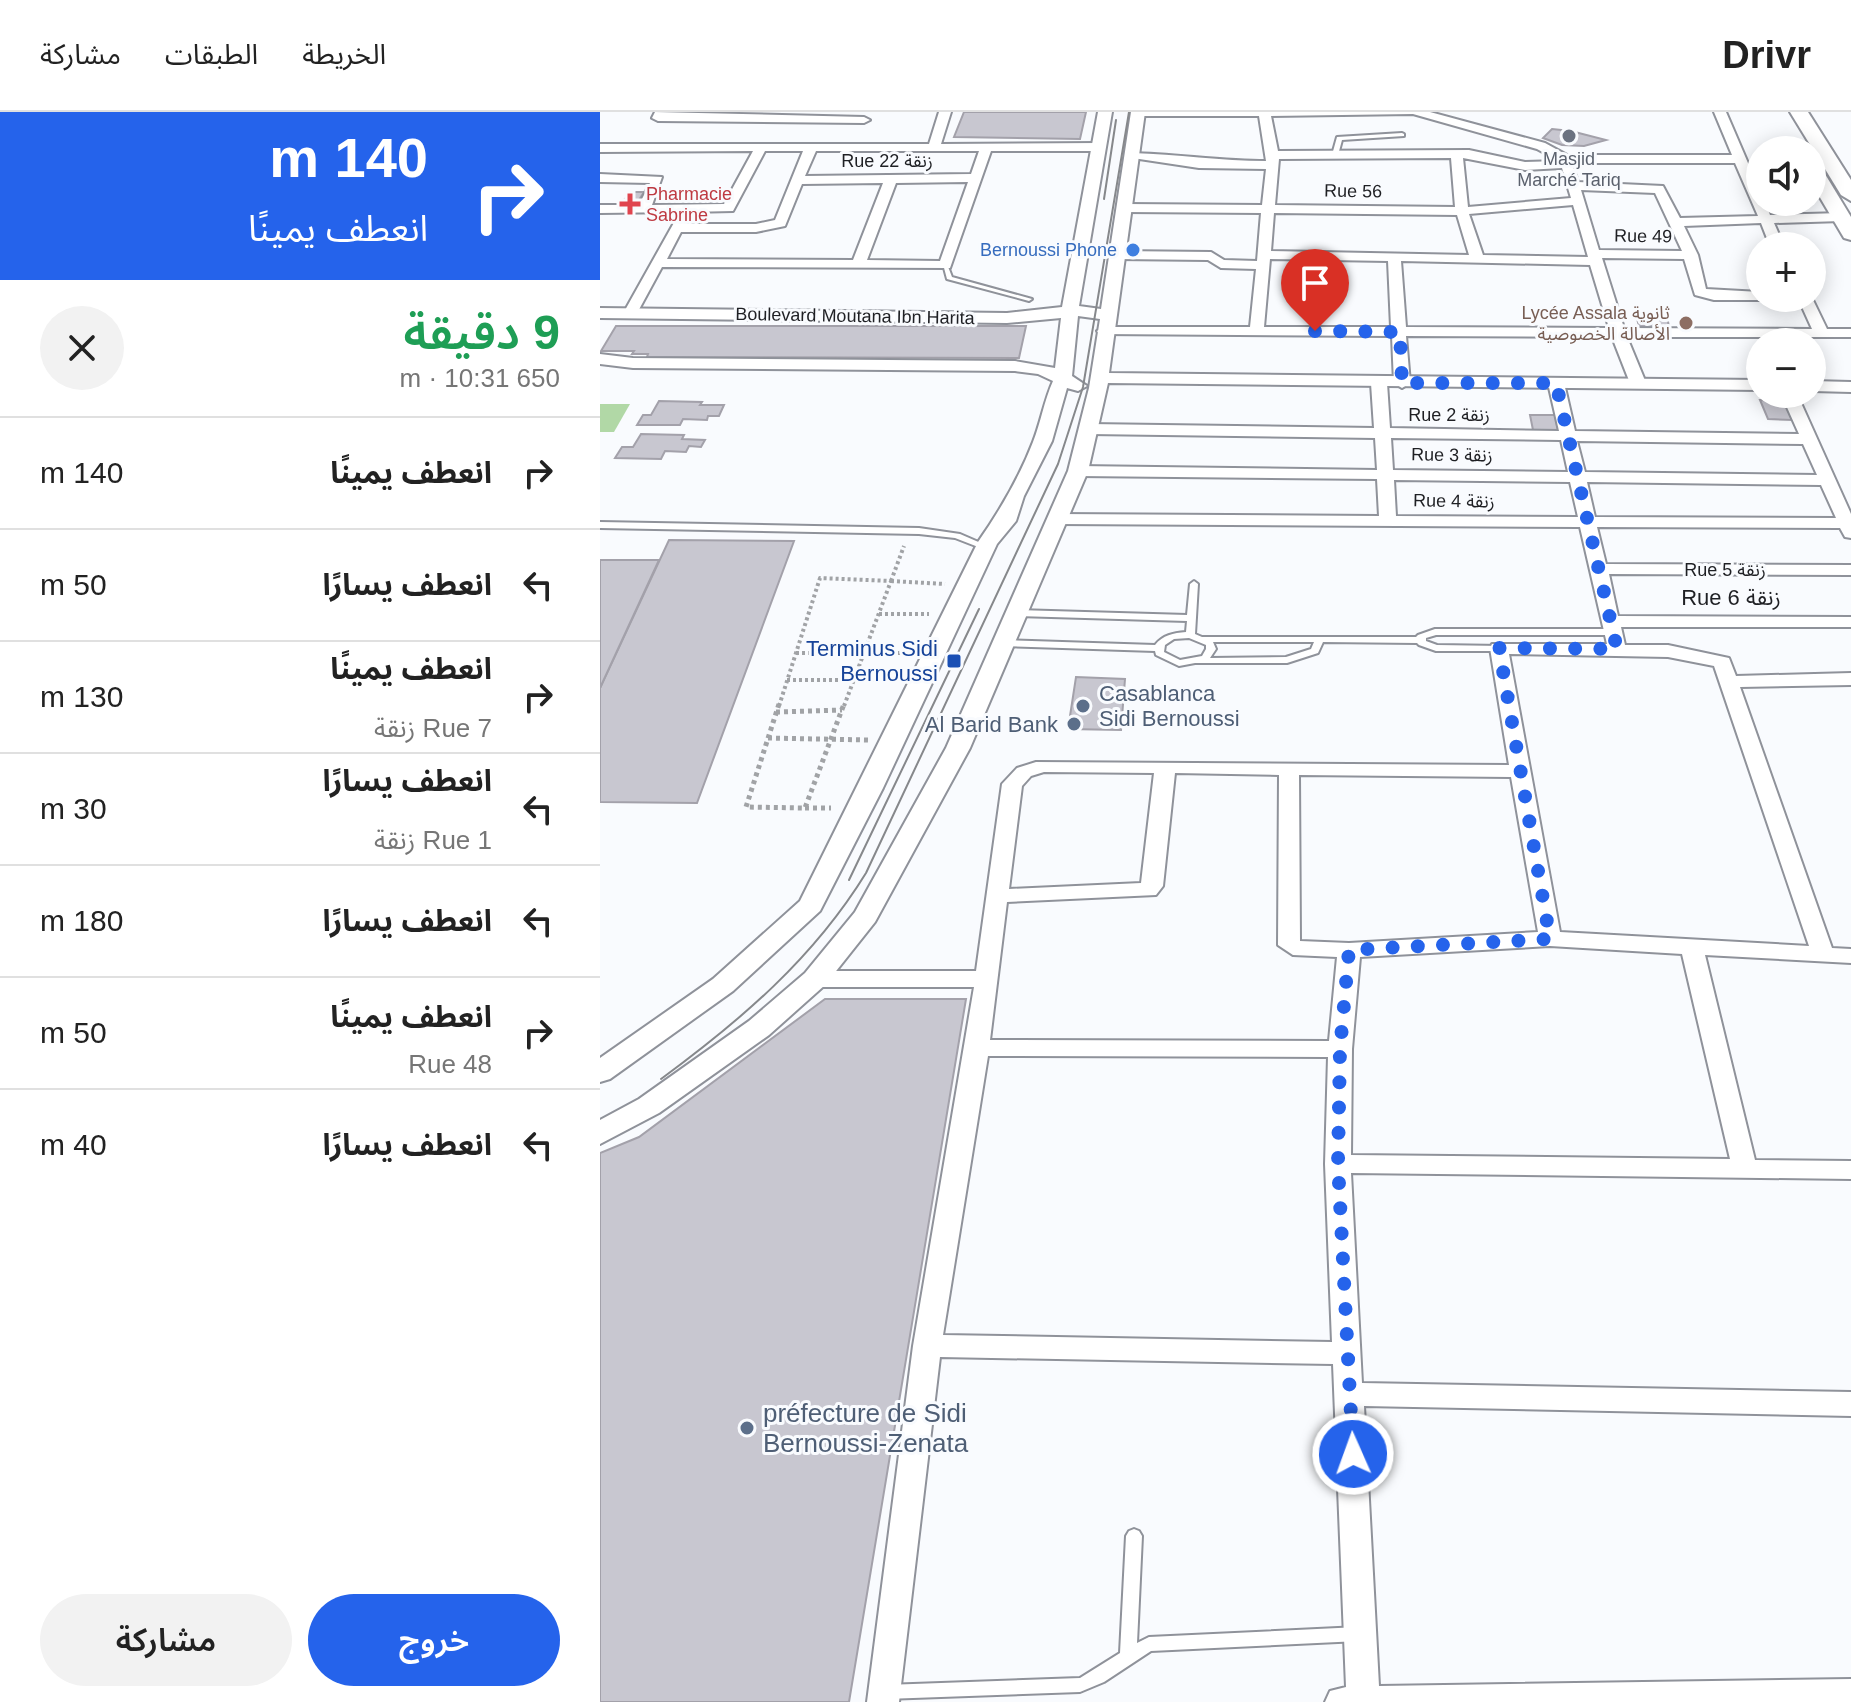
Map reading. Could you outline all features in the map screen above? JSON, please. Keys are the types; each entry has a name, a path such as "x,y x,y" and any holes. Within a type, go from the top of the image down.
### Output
{"main road":[{"path":"1779,112 1794,136"},
{"path":"1799,112 1851,195"},
{"path":"1826,191 1846,226"}],"street":[{"path":"661,112 658,118 866,116 852,148"},
{"path":"934,146 945,112"},
{"path":"600,1072 723,985 811,905 871,788 986,547 1006,521 1014,496 1043,441 1051,405 1063,377 1070,312 1105,112"},
{"path":"600,1133 649,1106 747,1037 815,979 866,916 958,748 1078,471 1099,383 1138,112 1265,115 1408,112"},
{"path":"1417,112 1541,146 1566,162 1618,333 1638,383"},
{"path":"1720,112 1737,159 1771,232"},
{"path":"1257,330 1272,160 1265,115"},
{"path":"600,148 810,150 934,146 1099,147"},
{"path":"658,263 945,265 987,146"},
{"path":"600,209 723,209 732,205 760,149"},
{"path":"677,228 756,228 780,223 810,150"},
{"path":"1132,157 1177,158 1199,164 1335,155 1483,155 1525,166 1566,162 1737,159"},
{"path":"1457,155 1462,211 1477,258"},
{"path":"600,178 658,180 643,210"},
{"name":"Rue 22 زنقة","path":"799,180 975,178"},
{"path":"858,265 891,179"},
{"path":"1574,186 1659,189 1691,255 1700,292 1714,296 1746,296"},
{"name":"Rue 56","path":"1126,208 1462,211 1579,201"},
{"path":"631,312 687,211"},
{"path":"1675,222 1766,220 1846,226"},
{"name":"Rue 49","path":"1117,255 1211,256 1221,264 1394,257 1691,255"},
{"path":"1394,257 1402,383"},
{"name":"Boulevard Moutana Ibn Harita","path":"600,313 1007,318 1087,310 1106,323"},
{"path":"1106,323 1257,330 1746,334"},
{"path":"1826,334 1851,333"},
{"path":"600,359 633,363 1015,366 1042,369 1078,385 1173,381 1746,385"},
{"path":"1379,383 1388,520"},
{"path":"1556,383 1614,634"},
{"path":"1826,386 1851,387"},
{"path":"1795,408 1825,480 1849,527"},
{"name":"Rue 2 زنقة","path":"1089,429 1808,439"},
{"name":"Rue 3 زنقة","path":"1078,471 1825,480"},
{"name":"Rue 4 زنقة","path":"1057,519 1849,527"},
{"name":"Rue 5 زنقة","path":"1599,569 1851,570"},
{"name":"Rue 6 زنقة","path":"1614,634 1851,622"},
{"path":"1550,939 1523,771 1499,648 1614,634 1722,662 1823,955"},
{"path":"1731,682 1851,679"},
{"path":"884,1697 927,1346 977,1048 1012,784 1024,772 1043,766 1523,771"},
{"path":"996,896 1148,890 1152,886 1165,768"},
{"path":"1289,770 1289,945 1299,950 1550,939 1851,956"},
{"path":"1692,947 1745,1170"},
{"path":"1349,950 1340,1049 1338,1164 1360,1634 1352,1701 1790,1698 1851,1694"},
{"path":"815,979 986,979"},
{"path":"977,1048 1340,1049"},
{"path":"1338,1164 1851,1170"},
{"path":"927,1346 1348,1353"},
{"path":"1351,1394 1851,1404"}],"lane":[{"path":"1335,155 1339,138 1402,135"},
{"path":"945,265 949,278 1029,299"},
{"path":"600,525 919,531 957,536 986,547"},
{"path":"1190,635 1194,584"},
{"path":"1017,613 1190,618"},
{"path":"1421,640 1424,634 1435,632 1614,634"},
{"path":"1004,643 1158,648 1172,636 1190,635 1205,639 1421,640 1436,648 1499,648"},
{"path":"1198,661 1211,649 1205,639"},
{"path":"1158,648 1171,661 1296,659 1315,651 1319,641"},
{"path":"1128,1654 1134,1536"},
{"path":"884,1697 1080,1685 1098,1679 1128,1654 1149,1644 1360,1634"}],"path":[{"path":"805,808 906,541"},
{"path":"832,808 746,807 820,578 958,586"},
{"path":"879,614 942,615"},
{"path":"795,653 919,653"},
{"path":"787,680 903,680"},
{"path":"776,712 842,710"},
{"path":"768,738 869,740"}],"green space":[{"path":"600,404 630,404 614,432 600,432"}],"building":[{"path":"964,112 1086,112 1080,139 954,137"},
{"name":"Masjid Marché Tariq","path":"1552,129 1606,140 1584,146 1562,145 1543,138"},
{"path":"632,192 644,192 637,203 622,202"},
{"path":"1636,315 1667,316 1669,327 1639,326"},
{"path":"616,326 1026,326 1019,358 647,357 648,354 632,354 634,351 601,351"},
{"path":"659,401 724,405 719,416 708,416 707,420 683,419 680,425 637,425 643,415 651,415"},
{"path":"1763,408 1787,408 1792,420 1768,419"},
{"path":"1530,415 1555,415 1558,430 1533,430"},
{"path":"641,434 684,435 682,439 705,440 701,447 689,446 686,452 665,451 661,459 615,458 622,447 633,447"},
{"path":"669,540 794,541 697,803 600,802 600,688"},
{"path":"600,560 659,560 600,688"},
{"path":"1076,677 1125,679 1121,730 1068,729"},
{"name":"préfecture de Sidi Bernoussi-Zenata","path":"825,999 966,999 849,1702 600,1702 600,1153 639,1137"}],"tram line":[{"path":"661,1079 774,986 823,933 866,873 1058,464 1083,387 1129,112"},
{"path":"1104,199 1116,120"},
{"path":"849,880 979,609"}],"place":[{"name":"Masjid Marché Tariq","path":"1569,136"},
{"name":"Pharmacie Sabrine","path":"630,204"},
{"name":"Bernoussi Phone","path":"1133,250"},
{"name":"Lycée Assala ثانوية الأصالة الخصوصية","path":"1686,323"},
{"name":"Terminus Sidi Bernoussi","path":"954,661"},
{"name":"Casablanca Sidi Bernoussi","path":"1083,706"},
{"name":"Al Barid Bank","path":"1074,724"},
{"name":"préfecture de Sidi Bernoussi-Zenata","path":"747,1428"}],"route":[{"path":"1315,331 1400,332 1402,383 1556,383 1617,649 1499,648 1523,771 1550,939 1349,950 1340,1049 1338,1164 1353,1454"}]}
